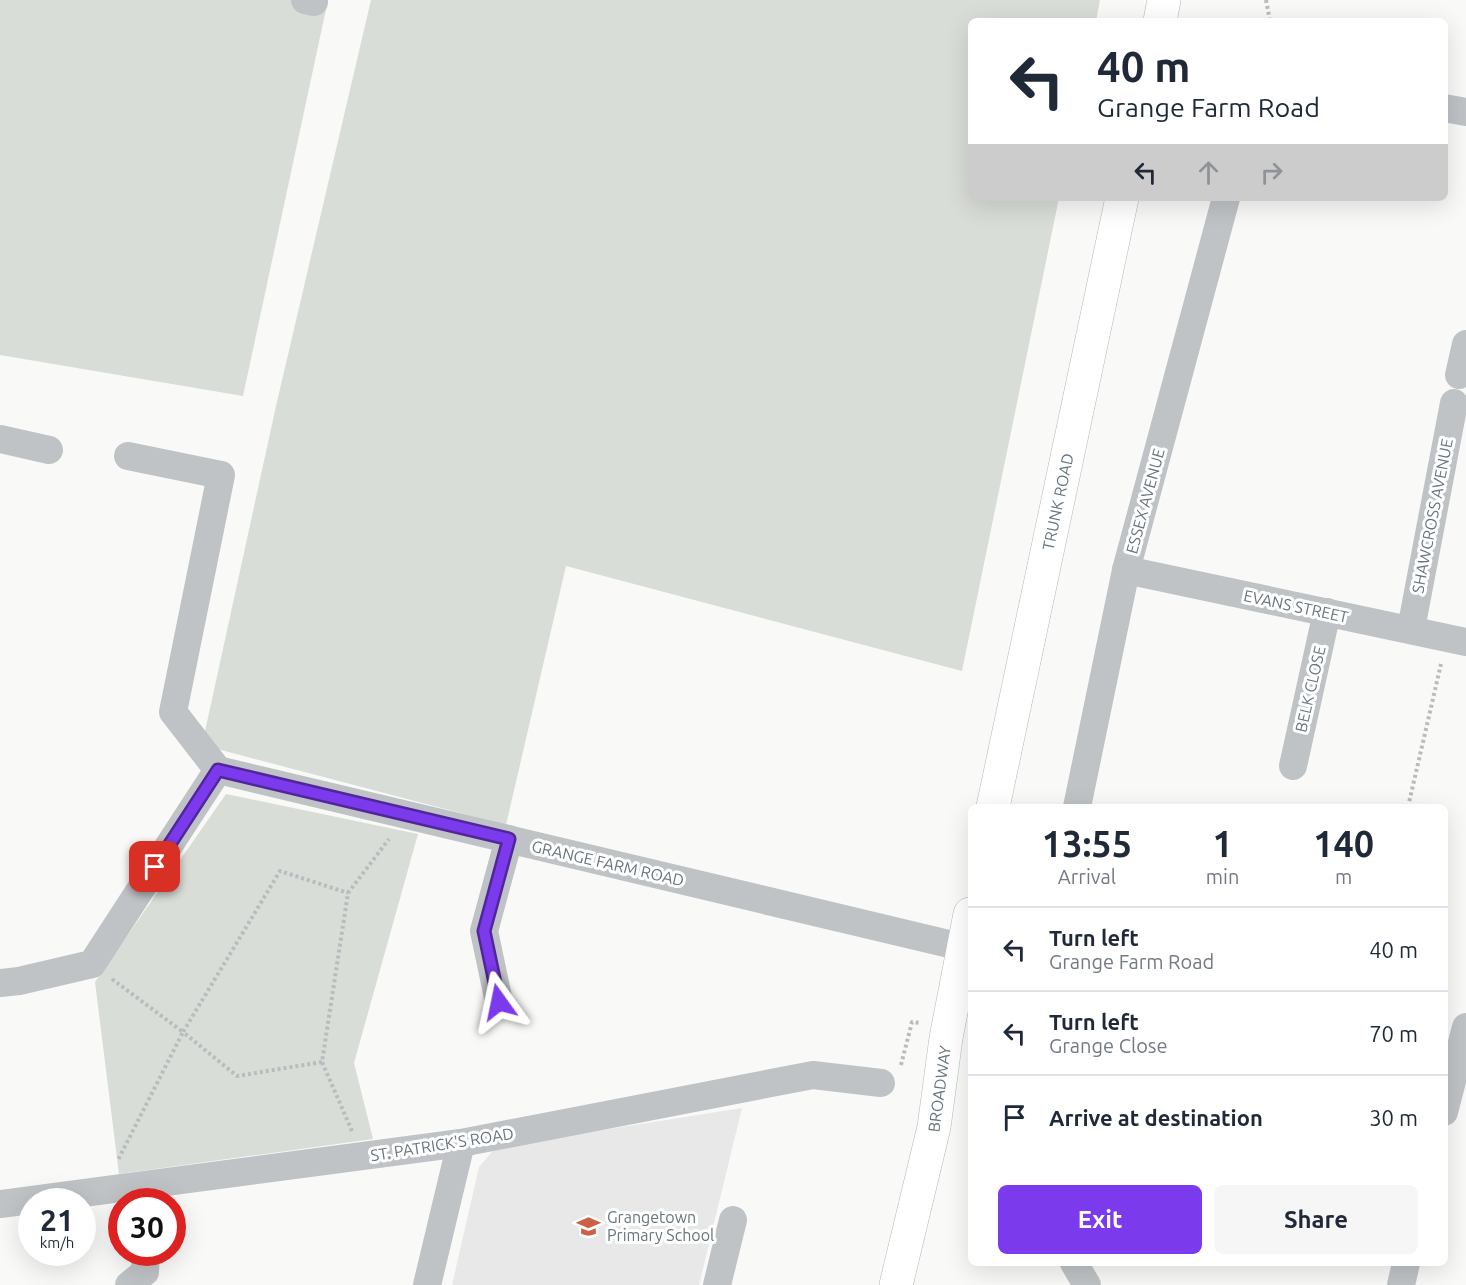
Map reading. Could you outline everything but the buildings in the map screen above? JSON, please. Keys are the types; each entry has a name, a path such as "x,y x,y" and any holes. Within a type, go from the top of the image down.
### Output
{"main road":[{"path":"1161,18 1164,0"},
{"name":"TRUNK ROAD","path":"994,804 1121,201"},
{"path":"946,1038 967,948"},
{"name":"BROADWAY","path":"876,1285 914,1126 946,1038"},
{"name":"BROADWAY","path":"896,1285 934,1127 946,1038"}],"street":[{"path":"1448,109 1466,112"},
{"name":"ESSEX AVENUE","path":"1078,804 1126,570 1225,201"},
{"name":"SHAWCROSS AVENUE","path":"1410,629 1466,344"},
{"path":"0,439 49,450"},
{"path":"0,983 19,981 92,964 218,770 173,712 221,476 128,456"},
{"name":"EVANS STREET","path":"1126,570 1456,640"},
{"name":"BELK CLOSE","path":"1293,766 1327,612"},
{"name":"GRANGE FARM ROAD","path":"218,770 967,948"},
{"path":"499,1002 484,931 509,839"},
{"path":"1448,1101 1454,1085 1466,1027"},
{"name":"ST. PATRICK'S ROAD","path":"176,1188 362,1156 461,1143 813,1075 881,1083"},
{"path":"426,1285 461,1143"},
{"name":"ST. PATRICK'S ROAD","path":"0,1204 108,1190"},
{"path":"717,1285 734,1220"},
{"path":"129,1285 145,1272 145,1266"},
{"path":"1076,1266 1087,1285"},
{"path":"1401,1285 1405,1266"}],"path":[{"path":"1266,0 1269,18"},
{"path":"1409,804 1456,640"},
{"path":"362,1156 322,1062 348,893 408,815"},
{"path":"102,1190 183,1032 280,871 348,893"},
{"path":"92,964 183,1032 237,1076 322,1062"}],"shaded area":[{"path":"0,0 328,0 243,396 0,355"},
{"path":"371,0 1100,0 1097,18 968,18 968,201 1058,201 962,671 566,566 506,825 202,745 276,406"},
{"path":"226,794 418,834 354,1063 373,1139 119,1174 95,982"},
{"name":"Grangetown Primary School","path":"742,1108 699,1285 452,1285 479,1167 496,1147"}],"place":[{"name":"Grangetown Primary School","path":"589,1226"}],"route":[{"path":"155,867 218,770 509,839 484,931 499,1002"}]}
